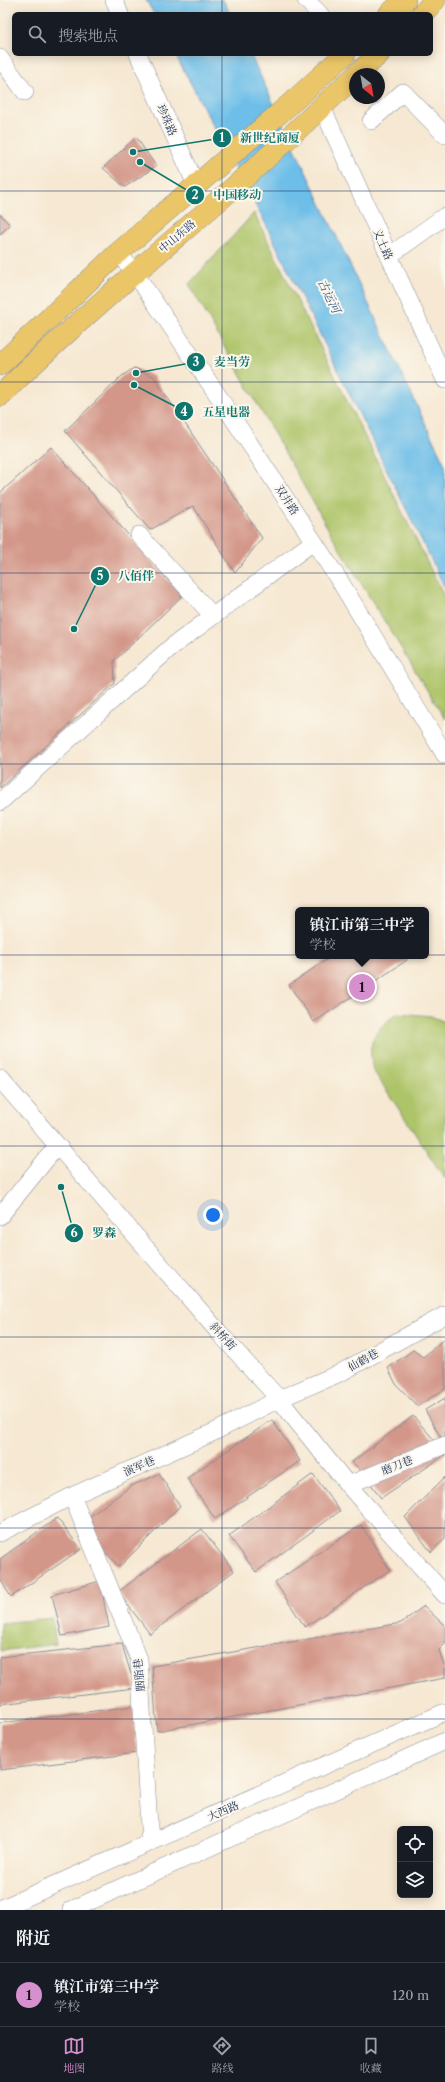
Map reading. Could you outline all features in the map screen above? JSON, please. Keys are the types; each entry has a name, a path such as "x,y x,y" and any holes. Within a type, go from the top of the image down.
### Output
{"main road":[{"path":"391,12 404,0"},
{"path":"424,12 435,0"},
{"path":"0,365 118,253 297,98 343,56"},
{"path":"364,68 377,56"},
{"name":"中山东路","path":"0,396 39,357 134,272 233,188 349,82"}],"street":[{"path":"114,0 119,12"},
{"path":"306,0 318,12"},
{"name":"珍珠路","path":"139,56 196,185"},
{"path":"0,58 25,92"},
{"path":"371,121 403,92 445,135"},
{"name":"义土路","path":"322,107 445,380"},
{"path":"389,256 445,216"},
{"name":"双井路","path":"118,253 134,272 217,394 341,583 445,755"},
{"path":"139,535 212,616"},
{"path":"0,802 170,648 314,542"},
{"name":"斜桥街","path":"0,1079 279,1399 348,1485 445,1595"},
{"path":"0,1216 57,1146"},
{"name":"仙鹤巷","path":"279,1399 340,1373 445,1315"},
{"name":"演军巷","path":"0,1532 72,1496 212,1433 279,1399"},
{"name":"磨刀巷","path":"348,1485 445,1445"},
{"name":"胭脂巷","path":"72,1496 139,1659 150,1843"},
{"name":"大西路","path":"0,1909 445,1712"},
{"path":"71,1910 445,1741"}],"green space":[{"path":"254,213 445,598 445,719 338,546 189,284"},
{"path":"398,1013 431,1016 445,1022 445,1179 373,1070 371,1051 374,1037 383,1025"},
{"path":"52,1618 56,1644 0,1651 0,1623"}],"water":[{"path":"146,0 223,0 229,12 153,12"},
{"name":"古运河","path":"176,56 251,56 445,465 445,588 265,223"}],"building":[{"path":"136,137 156,166 125,187 103,168"},
{"path":"0,214 10,225 0,234"},
{"path":"134,368 153,376 262,538 235,573 193,506 150,530 65,431 122,376"},
{"path":"51,447 182,596 114,661 115,683 0,788 0,493"},
{"path":"328,959 407,960 314,1022 289,985"},
{"path":"445,1338 445,1389 417,1406 396,1384 388,1368 413,1350 423,1357"},
{"path":"445,1398 445,1441 440,1436 425,1410"},
{"path":"413,1416 445,1452 445,1455 381,1498 363,1473 352,1462"},
{"path":"272,1420 300,1461 215,1519 187,1478"},
{"path":"159,1474 180,1506 119,1567 98,1544 90,1516 131,1486"},
{"path":"313,1474 340,1511 256,1572 229,1536"},
{"path":"445,1477 445,1539 431,1552 405,1517"},
{"path":"57,1518 81,1549 11,1597 0,1579 0,1559"},
{"path":"361,1525 390,1570 305,1627 275,1582"},
{"path":"202,1529 234,1571 150,1634 118,1592"},
{"path":"100,1581 109,1627 62,1636 52,1595"},
{"path":"424,1606 445,1626 445,1644 439,1650 445,1668 445,1678 157,1731 152,1666 401,1623"},
{"path":"122,1644 135,1688 0,1704 0,1657"},
{"path":"134,1706 137,1753 0,1770 0,1723"}],"place":[{"name":"新世纪商厦","path":"133,152"},
{"name":"中国移动","path":"140,162"},
{"name":"麦当劳","path":"136,373"},
{"name":"五星电器","path":"134,385"},
{"name":"八佰伴","path":"74,629"},
{"name":"镇江市第三中学","path":"362,987"},
{"name":"罗森","path":"61,1187"}]}
